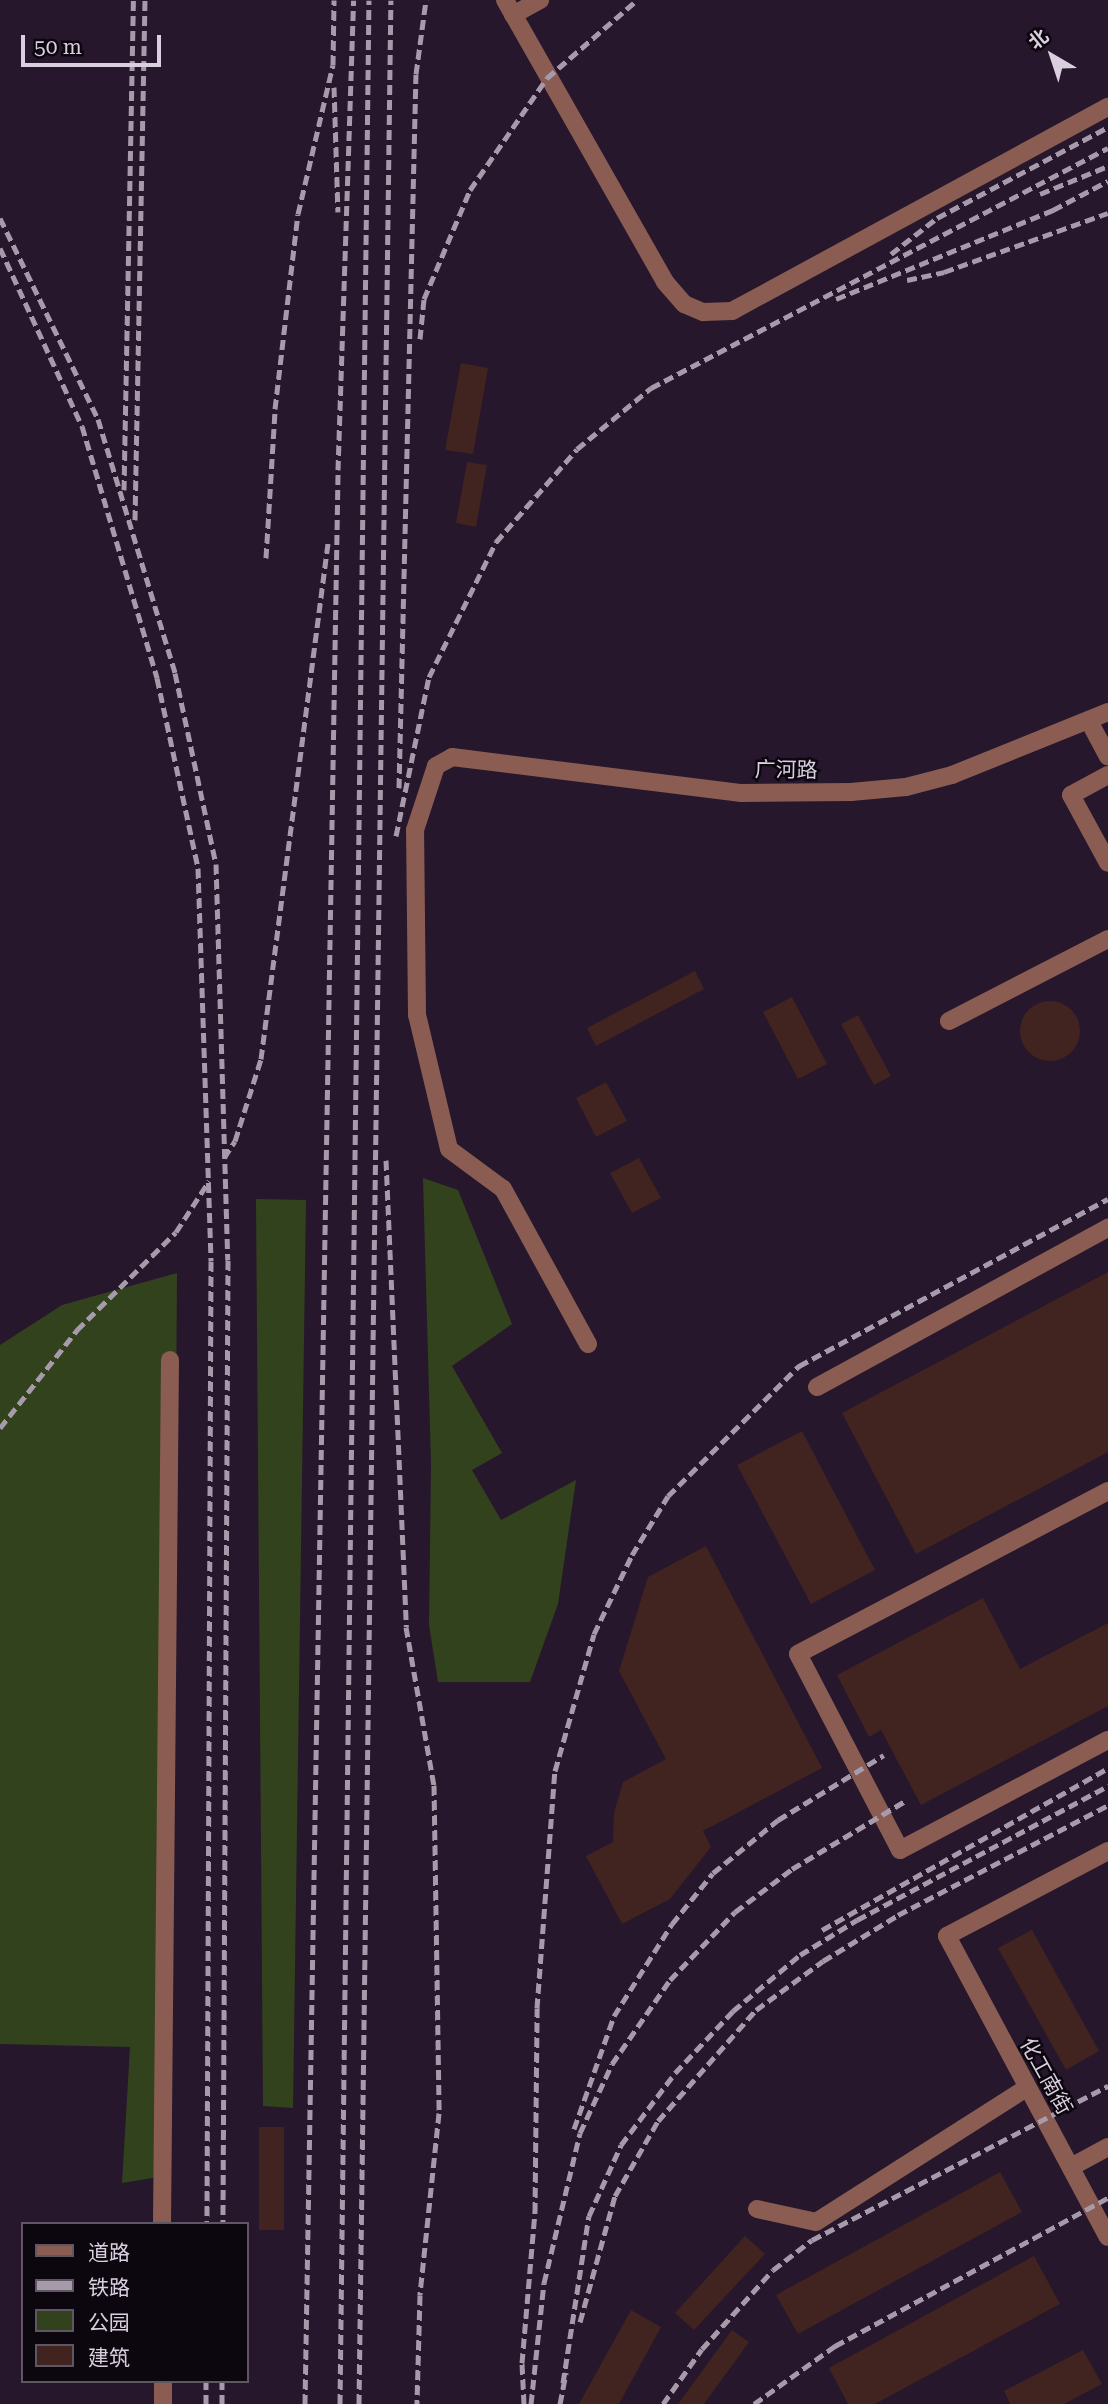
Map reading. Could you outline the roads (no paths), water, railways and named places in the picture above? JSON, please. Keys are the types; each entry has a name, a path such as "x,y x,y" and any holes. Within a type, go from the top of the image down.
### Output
{"street":[{"path":"540,0 509,7 665,282 684,304 703,312 732,311 1108,107"},
{"name":"广河路","path":"588,1344 503,1189 449,1149 417,1015 415,830 436,766 452,757 742,793 824,794 905,787 952,775 1108,712"},
{"path":"1089,721 1108,756"},
{"path":"1108,775 1071,795 1108,863"},
{"path":"949,1021 1108,939"},
{"path":"817,1387 1108,1228"},
{"path":"162,2222 170,1360"},
{"path":"1108,1491 798,1654 900,1850 1108,1740"},
{"name":"化工南街","path":"1108,1851 947,1936 1025,2089 1108,2237"},
{"path":"757,2209 816,2222 1025,2089"},
{"path":"1071,2167 1108,2147"},
{"path":"163,2383 163,2404"}],"railway":[{"path":"124,490 133,0"},
{"path":"135,520 145,0"},
{"path":"266,558 275,409 298,214 333,65 334,0"},
{"path":"305,2404 338,470 354,0"},
{"path":"340,2404 369,0"},
{"path":"359,2404 391,0"},
{"path":"399,788 416,74 426,0"},
{"path":"420,339 424,299 470,190 547,78 637,0"},
{"path":"334,87 338,212"},
{"path":"891,254 937,218 1108,127"},
{"path":"396,836 429,677 496,542 577,449 651,388 1108,148"},
{"path":"1040,194 1108,166"},
{"path":"836,299 1053,210 1108,181"},
{"path":"907,280 944,272 1108,213"},
{"path":"0,218 98,419 175,673 216,864 228,1260 223,2222"},
{"path":"0,248 82,426 157,678 198,868 211,1261 207,2222"},
{"path":"224,1158 235,1141 261,1059 328,543"},
{"path":"386,1160 406,1627 434,1785 439,2113 420,2295 417,2404"},
{"path":"0,1428 77,1330 176,1232 209,1181"},
{"path":"524,2404 522,2363 535,2212 537,2008 555,1771 594,1634 632,1555 668,1496 799,1366 1108,1199"},
{"path":"574,2129 614,2016 672,1924 713,1873 778,1820 884,1755"},
{"path":"822,1930 1108,1768"},
{"path":"563,2383 589,2216 621,2145 675,2073 733,2011 800,1955 857,1920 1108,1786"},
{"path":"531,2404 544,2283 580,2133 612,2064 670,1980 735,1912 792,1869 905,1801"},
{"path":"580,2322 615,2196 658,2121 756,2010 823,1961 898,1915 1108,1805"},
{"path":"663,2404 702,2349 773,2270 812,2240 1108,2086"},
{"path":"754,2404 835,2346 1108,2198"},
{"path":"560,2404 566,2373"},
{"path":"206,2383 206,2404"},
{"path":"222,2383 222,2404"}]}
